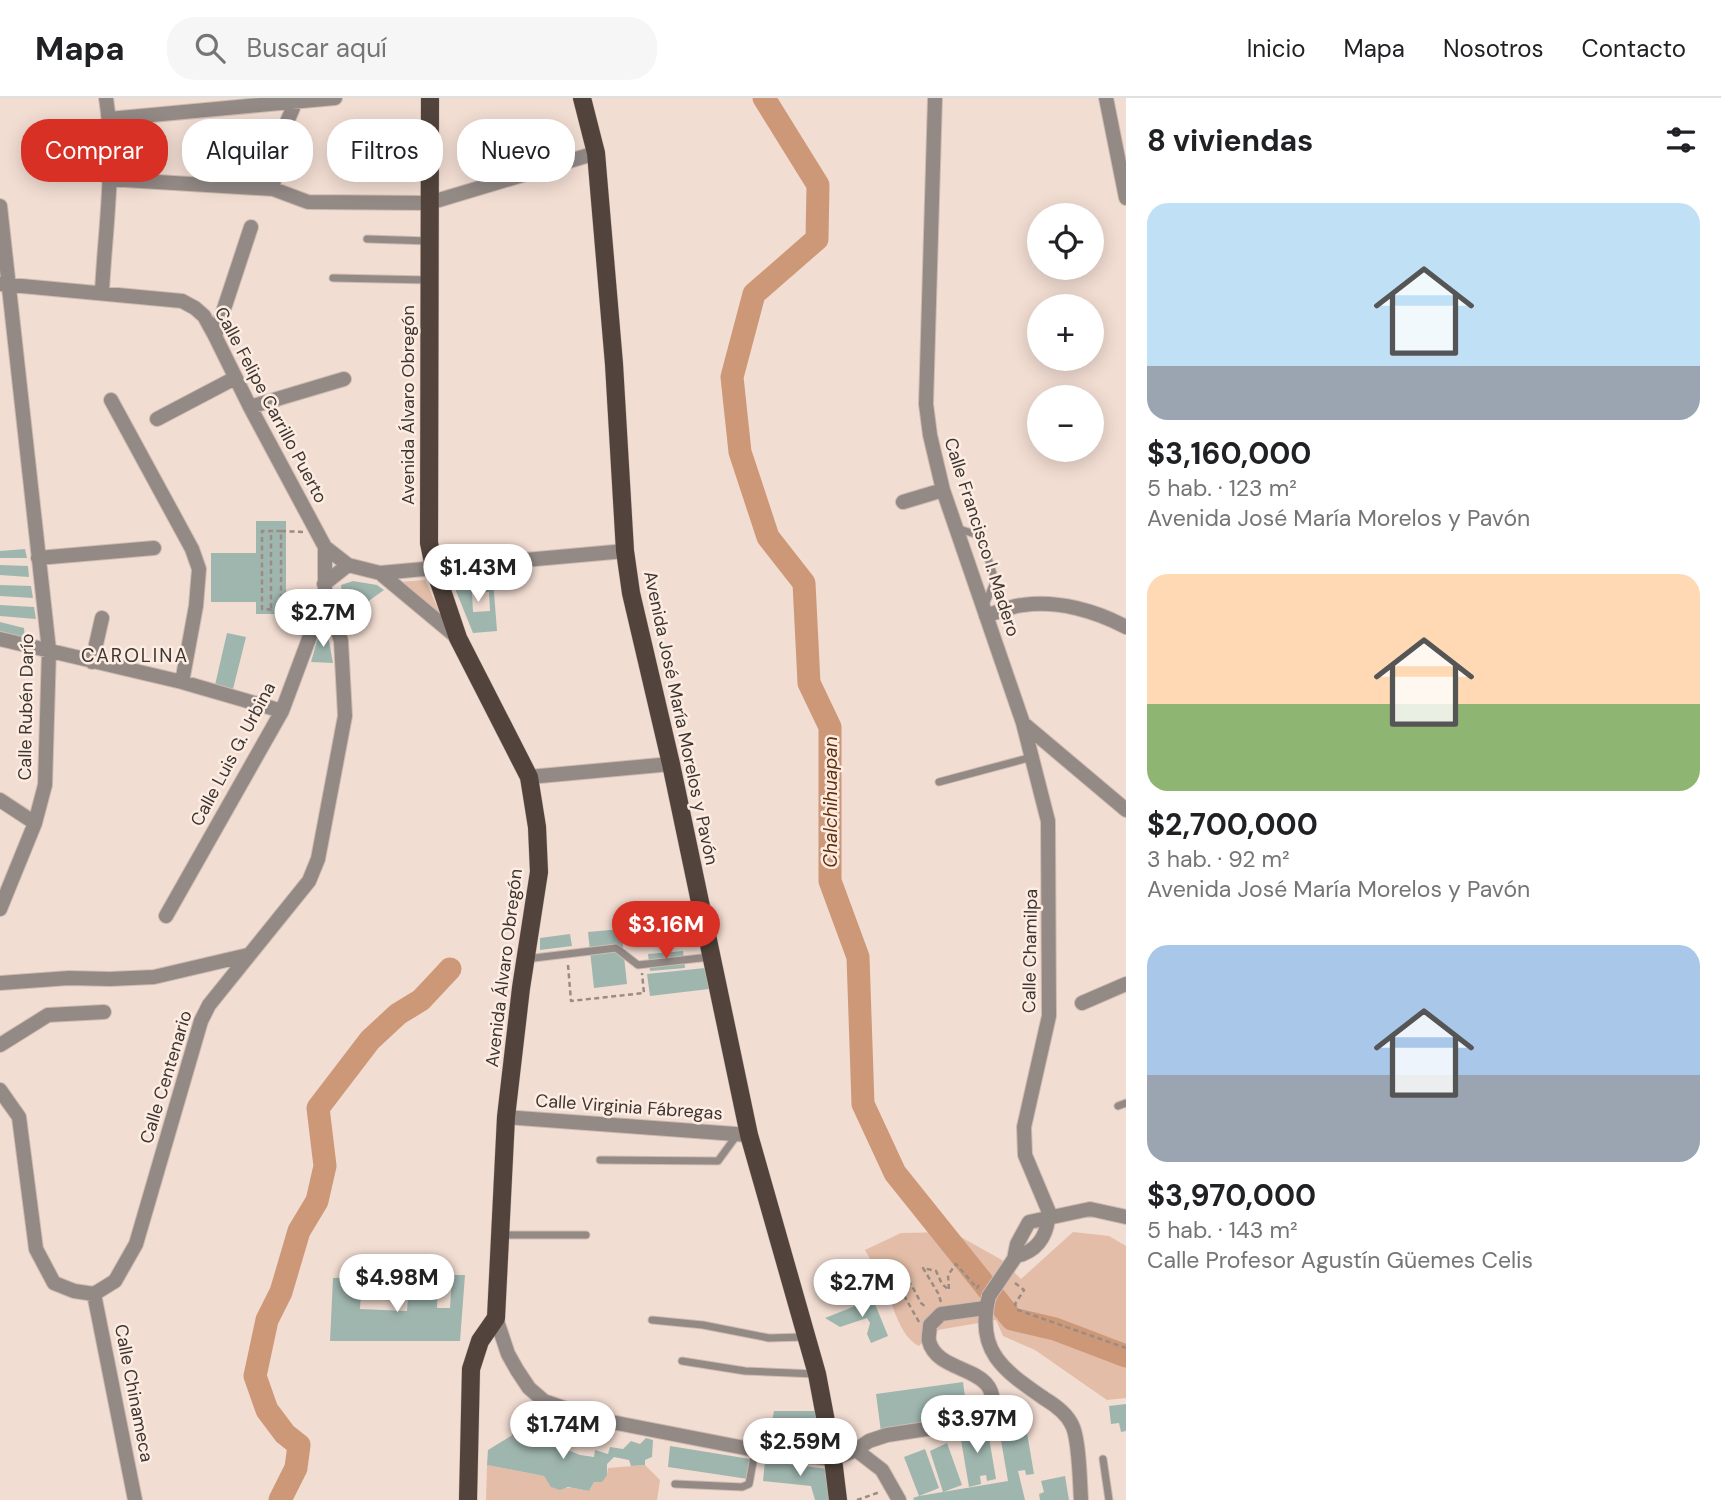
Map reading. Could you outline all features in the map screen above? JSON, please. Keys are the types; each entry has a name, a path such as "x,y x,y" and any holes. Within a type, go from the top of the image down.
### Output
{"main road":[{"name":"Avenida Álvaro Obregón","path":"430,98 429,542 434,567 458,638 529,777 537,827 539,872 525,959 506,1117 496,1318"},
{"name":"Avenida José María Morelos y Pavón","path":"582,98 596,153 614,364 625,551 631,593 671,764 743,1135 808,1337 833,1459 838,1500"},
{"path":"468,1500 471,1369 480,1341 496,1318"}],"street":[{"path":"106,98 109,119 335,98"},
{"name":"Calle Francisco I. Madero","path":"935,98 926,404 930,435 943,490 1023,723"},
{"path":"1106,98 1126,198"},
{"path":"274,189 277,145 296,101"},
{"path":"158,182 274,189 308,202 429,203 596,153"},
{"path":"102,292 108,182"},
{"name":"Calle Rubén Darío","path":"0,206 4,284 49,650 45,785 35,823 0,909"},
{"path":"215,336 251,227"},
{"name":"Calle Felipe Carrillo Puerto","path":"4,284 182,301 195,307 204,316 215,336 250,408 325,547"},
{"path":"157,419 235,378"},
{"path":"250,408 344,379"},
{"path":"111,400 192,549 200,569 197,606 181,682"},
{"path":"903,502 943,490"},
{"path":"325,547 348,565 380,573 625,551"},
{"path":"325,547 325,606"},
{"path":"38,558 154,548"},
{"path":"324,584 348,565"},
{"path":"380,573 458,638"},
{"path":"985,612 1024,604 1073,606 1107,617 1126,627"},
{"name":"Calle Luis G. Urbina","path":"166,916 282,711 316,620 325,606"},
{"name":"Calle Centenario","path":"94,1294 115,1281 136,1244 201,1021 209,1005 309,881 318,859 345,716 341,642 336,624 325,606"},
{"path":"92,662 102,618"},
{"path":"0,639 181,682 282,711"},
{"path":"1023,723 1126,810"},
{"name":"Calle Chamilpa","path":"1023,723 1044,799 1049,833 1049,1016 1024,1128 1025,1155 1049,1218"},
{"path":"529,777 671,764"},
{"path":"0,800 35,823"},
{"path":"0,983 69,978 154,977 248,955"},
{"path":"1082,1003 1126,984"},
{"path":"0,1045 48,1015 104,1012"},
{"path":"0,1090 19,1117 36,1249 54,1283 74,1292 94,1294"},
{"name":"Calle Virginia Fábregas","path":"506,1117 743,1135"},
{"path":"496,1318 508,1354 517,1370 528,1388 544,1401 596,1419 755,1450 833,1459 856,1450 869,1440 978,1422 991,1414 992,1391 984,1381 948,1362 934,1351 929,1338 930,1325 941,1314 984,1297 1015,1258 1017,1244 1029,1222 1090,1209 1126,1217"},
{"name":"Calle Chinameca","path":"94,1294 135,1500"},
{"path":"984,1297 986,1342 999,1361 1016,1379 1058,1408 1073,1425 1081,1500"},
{"path":"856,1450 882,1470 896,1494"}],"lane":[{"path":"367,239 429,241"},
{"path":"333,278 429,279"},
{"path":"956,528 981,536 995,580 985,612"},
{"path":"939,782 1033,757"},
{"path":"525,959 616,948 638,965 710,957"},
{"path":"600,1160 718,1161 743,1135"},
{"path":"500,1234 586,1234"},
{"path":"652,1321 704,1325 769,1338 808,1337"},
{"path":"682,1361 745,1371 817,1374"},
{"path":"516,1435 538,1418 544,1401"},
{"path":"675,1484 743,1487 749,1484 755,1450"},
{"path":"1103,1459 1109,1500"}],"path":[{"path":"306,532 262,531 262,609 310,614"},
{"path":"271,531 271,609"},
{"path":"281,531 281,610"},
{"path":"567,954 570,1001 644,993 642,973 650,971"},
{"path":"943,1308 938,1293 923,1268 936,1271 942,1284 949,1290 948,1275 956,1264 984,1297"},
{"path":"1010,1279 1024,1290 1014,1304 1018,1310 1126,1348"},
{"path":"929,1338 898,1285 911,1284 920,1303 932,1312"},
{"path":"857,1500 896,1494"}],"shaded area":[{"path":"425,580 442,617 398,582"},
{"path":"952,1232 1002,1260 1021,1279 1073,1232 1109,1236 1126,1246 1126,1398 1107,1400 1035,1350 1003,1336 996,1320 932,1331 919,1346 912,1341 897,1319 882,1280 865,1250 901,1233"},
{"path":"487,1465 544,1476 555,1487 589,1491 594,1482 607,1475 608,1468 645,1465 660,1480 657,1500 486,1500"}],"building":[{"path":"256,521 286,521 286,614 256,614 256,602 211,602 211,553 256,553"},
{"path":"25,549 27,558 0,558 0,551"},
{"path":"0,565 28,566 29,577 0,575"},
{"path":"493,579 497,631 473,633 452,581","holes":["489,592 490,611 473,612 472,593"]},
{"path":"353,581 377,585 384,590 363,605 358,595 352,598 355,605 344,607 341,585"},
{"path":"0,585 31,586 33,598 0,596"},
{"path":"0,605 34,607 36,619 0,616"},
{"path":"0,622 24,628 25,639 0,633"},
{"path":"320,630 327,630 333,663 311,662"},
{"path":"227,633 246,637 233,689 215,685"},
{"path":"621,929 627,984 594,988 588,932"},
{"path":"570,934 572,946 540,950 540,938"},
{"path":"683,951 685,968 650,971 648,954"},
{"path":"705,968 709,989 650,996 647,974"},
{"path":"452,1275 465,1275 460,1341 330,1341 333,1278 362,1277 360,1309 407,1311 410,1276 438,1276 437,1308 450,1308"},
{"path":"873,1299 888,1336 871,1343 867,1334 870,1323 867,1318 840,1327 825,1318"},
{"path":"963,1382 968,1420 881,1432 876,1394"},
{"path":"1126,1404 1126,1431 1121,1432 1119,1423 1111,1424 1109,1406"},
{"path":"774,1411 820,1411 821,1428 808,1445 769,1438"},
{"path":"1015,1411 1030,1411 1030,1419 1016,1419"},
{"path":"1009,1421 1011,1430 1018,1428 1017,1422 1025,1421 1034,1474 1026,1475 1025,1470 1018,1471 1025,1500 914,1500 913,1498 919,1496 1008,1481 998,1423"},
{"path":"971,1426 972,1435 979,1434 978,1427 987,1426 996,1479 987,1481 986,1475 980,1476 981,1484 969,1487 959,1428"},
{"path":"511,1436 553,1444 580,1455 594,1457 595,1450 608,1454 610,1447 623,1449 631,1441 640,1444 646,1438 653,1440 652,1457 645,1460 645,1465 631,1466 629,1460 614,1457 607,1464 607,1475 602,1482 594,1482 589,1491 568,1487 560,1490 551,1487 544,1476 487,1465 488,1450"},
{"path":"947,1443 962,1485 943,1492 930,1451"},
{"path":"670,1446 750,1459 748,1479 668,1467"},
{"path":"925,1449 939,1488 919,1496 904,1457"},
{"path":"765,1461 827,1469 832,1500 815,1500 811,1486 763,1481"},
{"path":"1065,1476 1069,1500 1040,1500 1039,1494 1044,1492 1041,1481"}],"waterway":[{"name":"Chalchihuapan","path":"764,98 818,185 817,239 754,294 732,377 740,452 768,537 804,583 809,683 830,727 830,881 858,957 863,1104 895,1173 1012,1319 1055,1329 1126,1356"},
{"path":"280,1500 296,1468 299,1445 285,1434 267,1410 255,1376 267,1320 281,1292 299,1231 317,1201 325,1166 318,1108 370,1040 398,1014 421,1000 450,969"}],"district":[{"name":"CAROLINA","path":"135,655"}]}
